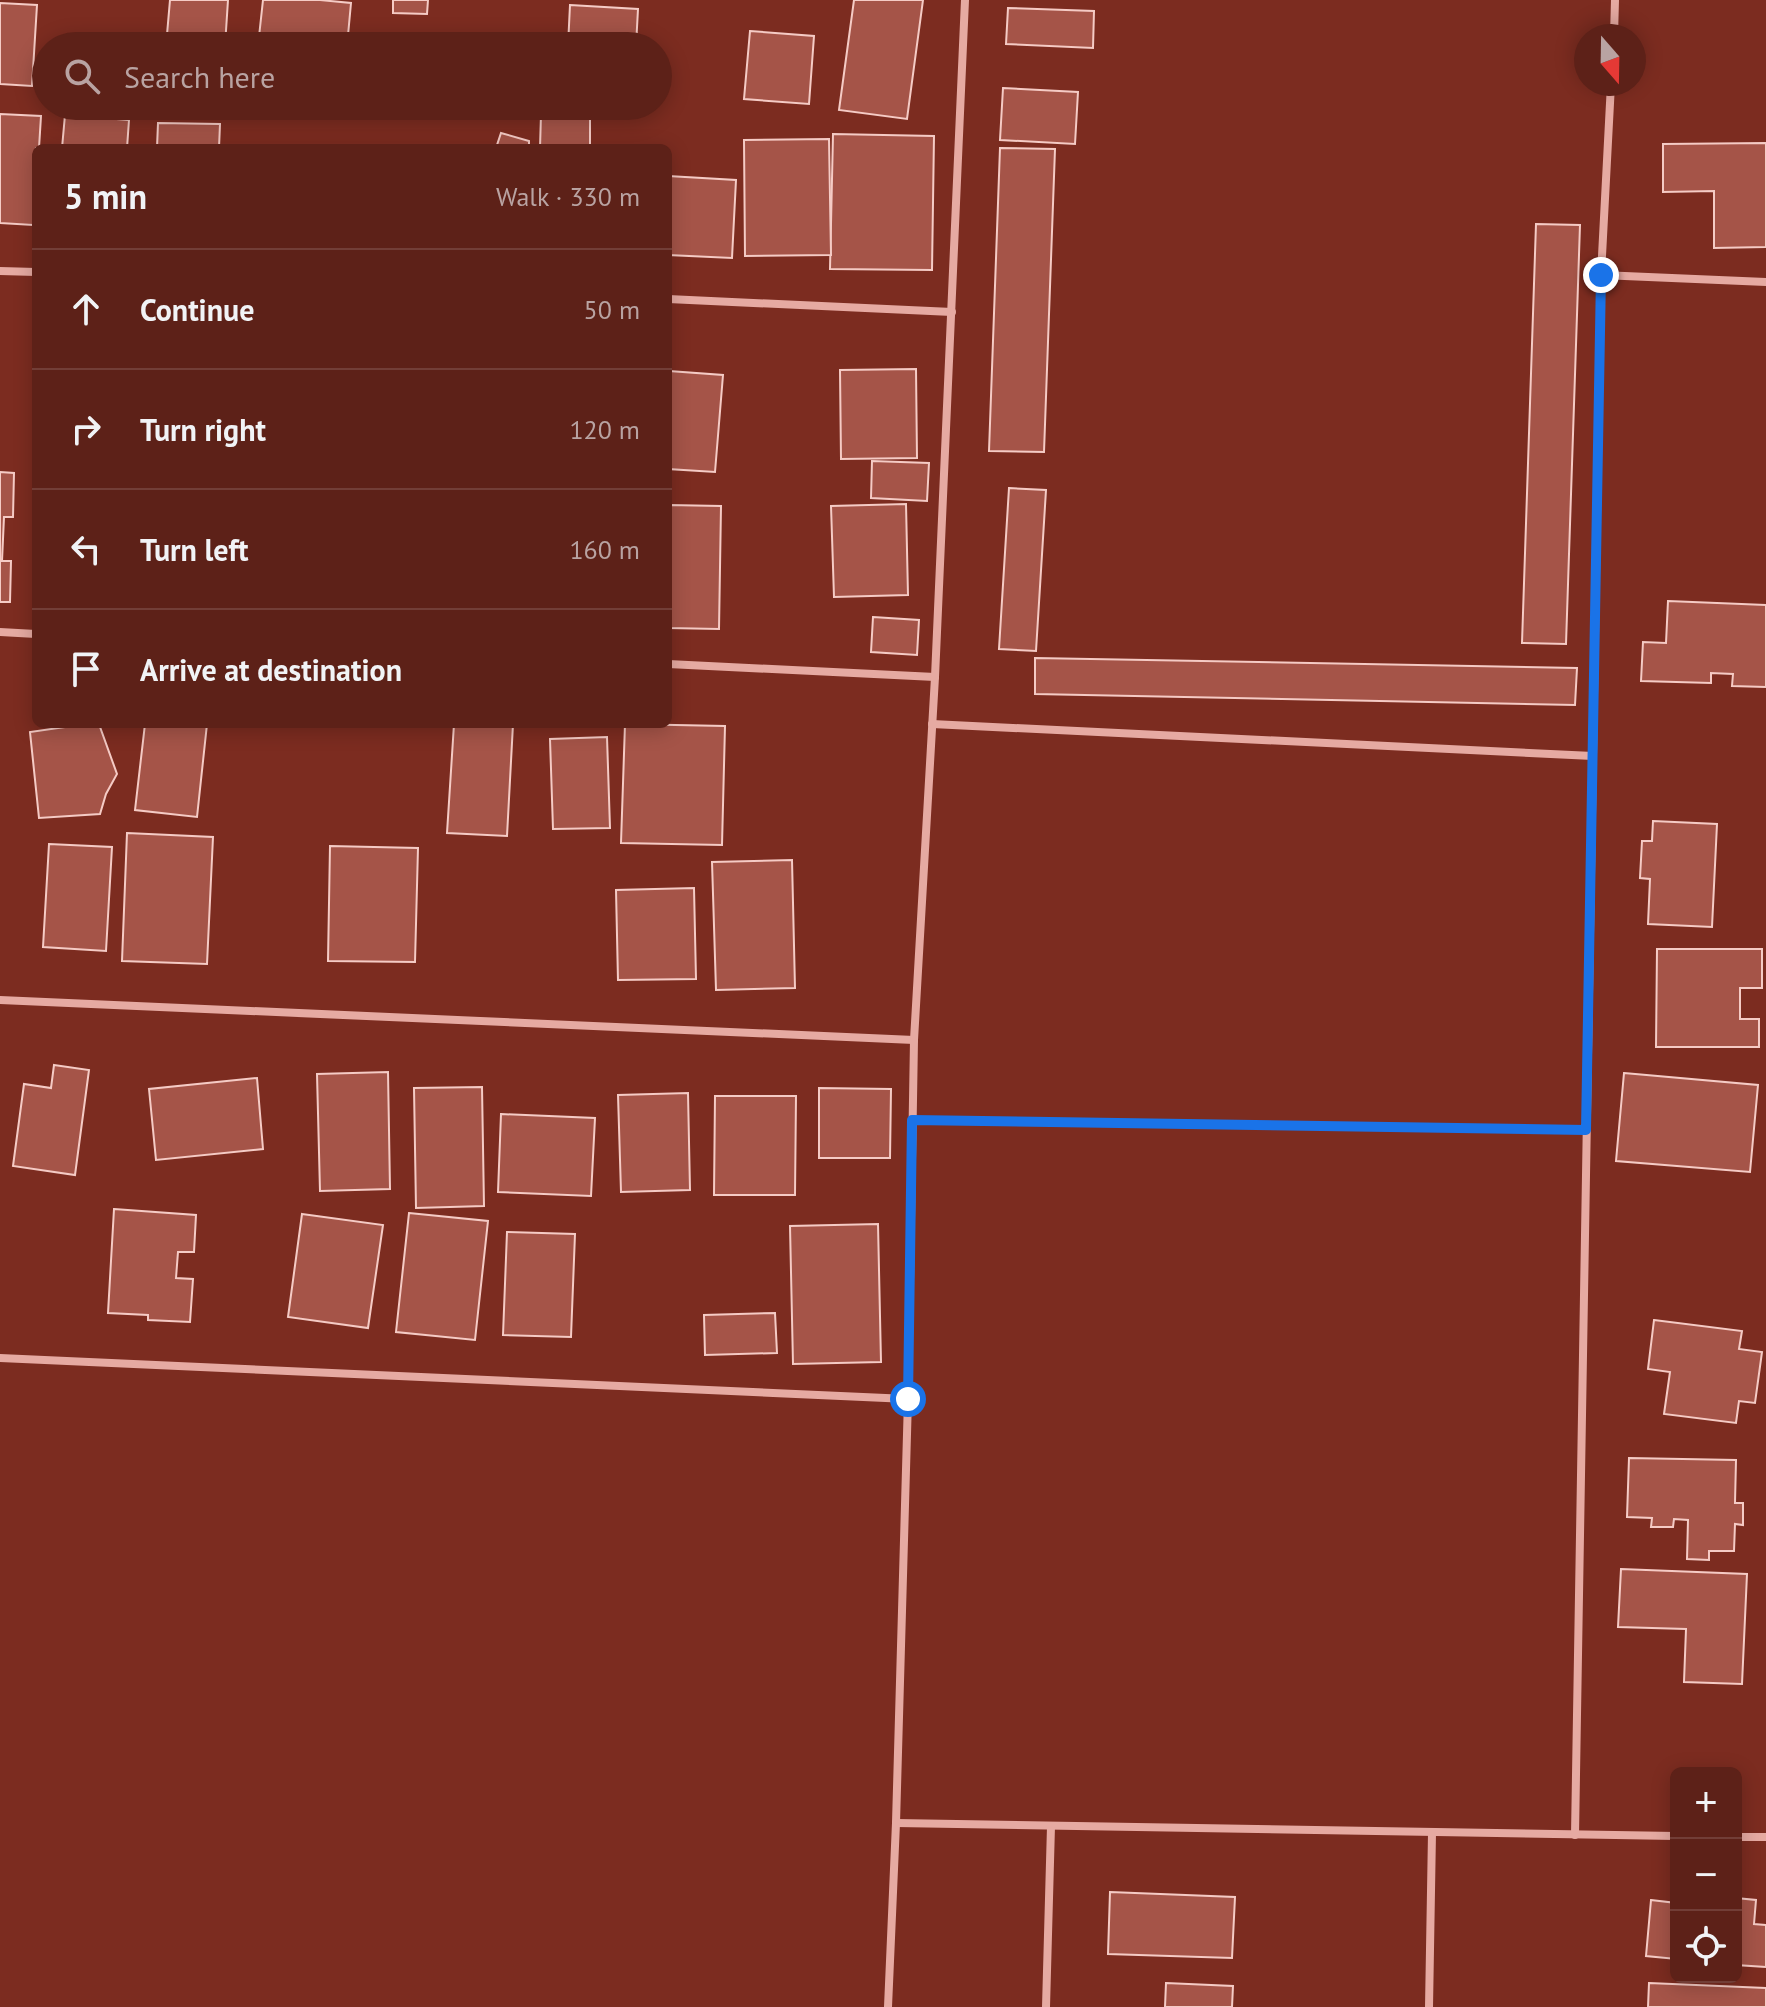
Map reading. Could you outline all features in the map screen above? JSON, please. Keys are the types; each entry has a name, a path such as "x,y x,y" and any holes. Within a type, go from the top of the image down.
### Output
{"street":[{"path":"888,2007 908,1399 914,1040 935,677 965,0"},
{"path":"1614,24 1615,0"},
{"path":"1575,1835 1601,275 1610,96"},
{"path":"0,271 32,272"},
{"path":"1601,275 1766,282"},
{"path":"672,299 952,312"},
{"path":"0,632 32,634"},
{"path":"672,664 935,677"},
{"path":"932,724 1593,756"},
{"path":"0,1000 914,1040"},
{"path":"912,1120 1586,1130"},
{"path":"0,1358 908,1399"},
{"path":"896,1823 1670,1836"},
{"path":"1046,2007 1051,1826"},
{"path":"1429,2007 1432,1833"},
{"path":"1742,1837 1766,1837"}],"building":[{"path":"170,0 228,0 226,32 167,32"},
{"path":"263,0 351,3 348,32 260,32"},
{"path":"393,0 428,0 427,14 393,13"},
{"path":"854,0 923,0 907,119 839,110"},
{"path":"0,3 37,5 35,32 32,32 32,86 0,84"},
{"path":"570,5 638,9 637,32 569,32"},
{"path":"1008,8 1094,11 1093,48 1006,44"},
{"path":"750,31 814,36 809,104 744,99"},
{"path":"1003,88 1078,92 1075,144 1000,140"},
{"path":"0,114 32,116 32,120 41,120 39,144 32,144 32,225 0,223"},
{"path":"65,120 129,120 127,144 62,144"},
{"path":"541,120 590,120 590,144 540,144"},
{"path":"158,123 220,124 219,144 157,144"},
{"path":"501,133 529,141 529,144 497,144"},
{"path":"833,134 934,136 932,270 830,269"},
{"path":"829,139 831,255 745,256 744,140"},
{"path":"1766,143 1766,247 1714,248 1714,191 1663,192 1663,144"},
{"path":"1000,148 1055,149 1044,452 989,451"},
{"path":"672,176 736,180 732,258 672,255"},
{"path":"1536,224 1580,225 1566,644 1522,643"},
{"path":"916,369 917,458 841,459 840,370"},
{"path":"672,371 723,375 715,472 672,469"},
{"path":"872,461 929,463 927,501 871,498"},
{"path":"0,472 14,473 13,517 4,517 2,561 11,561 10,602 0,602"},
{"path":"1009,488 1046,490 1036,651 999,649"},
{"path":"906,504 908,595 834,597 831,506"},
{"path":"672,505 721,506 719,629 672,628"},
{"path":"1668,601 1766,605 1766,687 1732,686 1733,674 1711,673 1711,683 1641,681 1643,642 1666,643"},
{"path":"873,617 919,620 917,655 871,652"},
{"path":"1035,658 1577,668 1575,705 1035,694"},
{"path":"725,726 722,845 621,843 625,728"},
{"path":"58,728 100,728 117,774 100,814 39,818 30,732"},
{"path":"145,728 207,728 197,817 135,810"},
{"path":"454,728 513,728 507,836 447,833"},
{"path":"607,737 610,828 553,829 550,739"},
{"path":"1653,821 1717,824 1712,927 1648,924 1650,879 1640,878 1642,841 1652,841"},
{"path":"127,833 213,837 207,964 122,961"},
{"path":"49,844 112,847 106,951 43,947"},
{"path":"330,846 418,848 415,962 328,961"},
{"path":"792,860 795,988 716,990 712,862"},
{"path":"694,888 696,979 618,980 616,890"},
{"path":"1657,949 1762,949 1762,988 1740,988 1740,1019 1759,1019 1759,1047 1656,1047"},
{"path":"54,1065 89,1070 75,1175 13,1166 24,1084 51,1088"},
{"path":"388,1072 390,1189 320,1191 317,1074"},
{"path":"1624,1073 1758,1085 1750,1172 1616,1161"},
{"path":"257,1078 263,1149 156,1160 149,1089"},
{"path":"482,1087 484,1206 416,1208 414,1088"},
{"path":"819,1088 891,1089 890,1158 819,1158"},
{"path":"688,1093 690,1190 621,1192 618,1095"},
{"path":"715,1096 796,1096 795,1195 714,1195"},
{"path":"501,1114 595,1118 591,1196 498,1192"},
{"path":"114,1209 196,1215 194,1252 178,1252 176,1278 193,1279 190,1322 148,1320 148,1315 108,1313"},
{"path":"409,1213 488,1221 475,1340 396,1332"},
{"path":"302,1214 383,1225 368,1328 288,1317"},
{"path":"878,1224 881,1362 793,1364 790,1226"},
{"path":"507,1232 575,1234 571,1337 503,1335"},
{"path":"775,1313 777,1353 705,1355 704,1315"},
{"path":"1654,1320 1742,1331 1739,1349 1762,1352 1755,1403 1739,1401 1736,1423 1664,1414 1670,1372 1648,1369"},
{"path":"1629,1458 1736,1460 1735,1503 1743,1503 1743,1525 1735,1524 1734,1551 1709,1551 1709,1560 1687,1559 1688,1520 1674,1519 1673,1527 1651,1527 1652,1518 1627,1517"},
{"path":"1621,1569 1747,1574 1742,1684 1684,1682 1686,1629 1618,1627"},
{"path":"1110,1892 1235,1897 1232,1958 1108,1954"},
{"path":"1742,1899 1756,1900 1754,1924 1766,1925 1766,1967 1742,1965"},
{"path":"1651,1900 1670,1902 1670,1958 1646,1956"},
{"path":"1166,1983 1233,1986 1232,2007 1165,2007"},
{"path":"1649,1983 1766,1988 1766,2007 1648,2007"}],"route":[{"path":"908,1399 912,1120 1586,1130 1601,275"}]}
